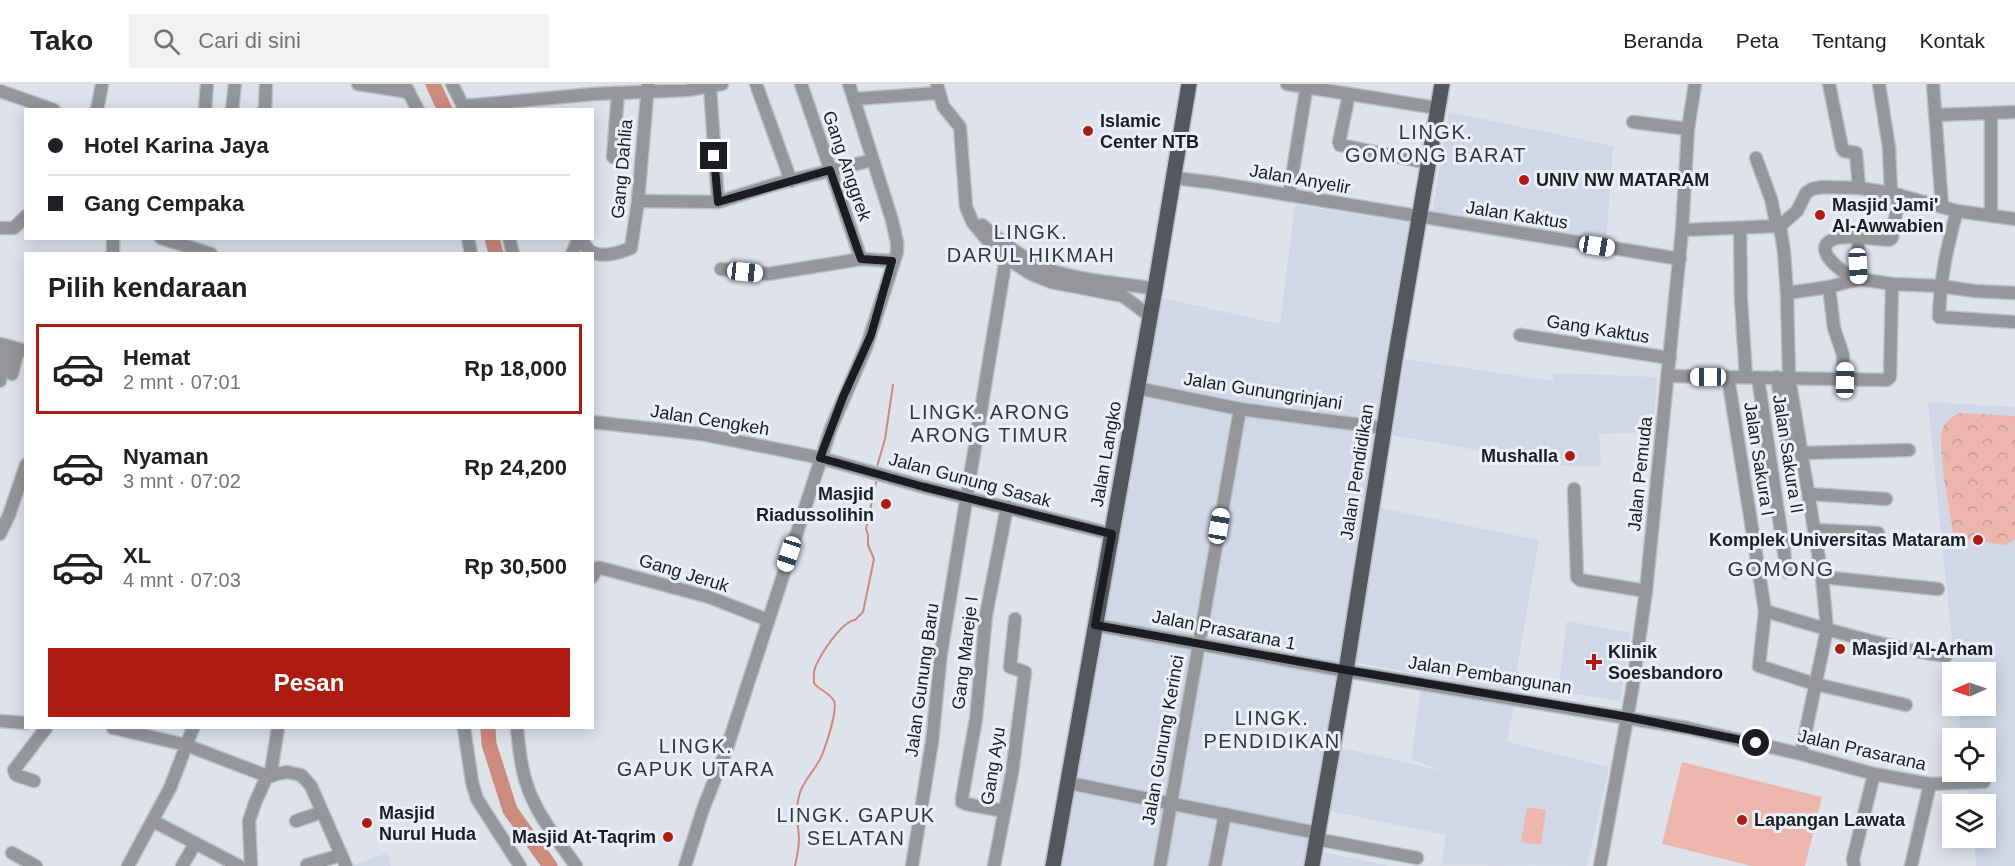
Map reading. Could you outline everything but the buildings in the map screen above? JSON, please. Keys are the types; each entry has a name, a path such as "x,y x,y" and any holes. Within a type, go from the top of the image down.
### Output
{"main road":[{"name":"Jalan Langko","path":"1053,866 1151,317 1189,84"},
{"name":"Jalan Pendidikan","path":"1312,866 1442,84"}],"street":[{"path":"97,108 102,84"},
{"path":"205,108 207,84"},
{"path":"232,108 235,84"},
{"path":"265,108 266,84"},
{"path":"358,84 407,88 417,108"},
{"path":"452,84 465,108 593,89 618,93 647,88 716,86 718,202"},
{"path":"756,84 790,181"},
{"name":"Gang Anggrek","path":"801,84 861,259"},
{"path":"685,866 703,809 726,751 820,458 843,397 871,335 892,261 897,252 895,233 849,84"},
{"path":"1287,84 1437,108"},
{"name":"Jalan Pemuda","path":"1600,866 1628,717 1646,591 1680,259 1688,129 1695,84"},
{"path":"1828,84 1842,148 1844,151 1856,153 1859,188"},
{"path":"1879,84 1895,194 1892,238 1889,240 1858,237 1837,238 1828,242 1826,247 1829,259 1838,268 1857,279 1892,284 2015,293"},
{"path":"1934,84 1942,207"},
{"path":"1289,195 1307,86"},
{"name":"Gang Dahlia","path":"581,240 589,250 599,254 613,254 631,248 638,201 647,88"},
{"path":"854,99 938,88 943,106 960,127 964,195 969,215 980,232 1005,258 1031,274 1051,282 1123,296 1151,317"},
{"path":"0,91 48,108"},
{"path":"613,157 618,93"},
{"path":"1349,94 1340,145 1429,163"},
{"path":"1936,115 2015,112"},
{"path":"1991,114 1991,216"},
{"path":"1633,122 1688,129"},
{"path":"1756,158 1771,199 1784,252 1787,293 1783,377 1790,459"},
{"path":"638,201 718,202 873,160"},
{"name":"Jalan Anyelir","path":"1175,178 1419,217"},
{"path":"1682,230 1778,227 1797,211 1805,195 1812,189 1859,188 1895,194 1957,211 2014,222"},
{"path":"1957,211 1940,286 1939,318 2015,322"},
{"path":"969,215 1010,247 1038,265 1071,275 1155,289"},
{"name":"Jalan Kaktus","path":"1419,217 1680,259"},
{"path":"0,228 14,228 24,218"},
{"name":"Jalan Sakura II","path":"1740,229 1741,300 1752,377 1787,572"},
{"path":"1857,279 1858,237"},
{"path":"167,240 205,252"},
{"name":"Jalan Gunung Baru","path":"912,866 932,742 937,678 1005,258"},
{"path":"721,269 768,274 861,259 892,261"},
{"path":"1787,293 1829,287 1857,279"},
{"path":"1668,376 1886,380 1890,377 1892,284"},
{"path":"1829,287 1834,328 1843,355 1845,380"},
{"name":"Gang Kaktus","path":"1520,335 1670,358"},
{"path":"12,374 13,347"},
{"path":"0,381 13,347"},
{"name":"Jalan Sakura I","path":"1728,377 1765,611 1759,666 1815,684"},
{"path":"1783,377 1802,453 1822,577 1827,629 1801,754"},
{"name":"Jalan Gunungrinjani","path":"1137,388 1240,409 1384,428"},
{"name":"Jalan Gunung Kerinci","path":"1160,866 1240,409"},
{"name":"Jalan Cengkeh","path":"594,422 701,434 820,458"},
{"path":"1802,453 1909,450"},
{"name":"Jalan Gunung Sasak","path":"820,458 1112,534"},
{"path":"0,534 4,513 24,469"},
{"path":"1574,489 1577,577 1580,580 1646,591"},
{"path":"1809,494 1886,499"},
{"name":"Gang Mareje I","path":"1004,811 963,802 976,719 986,615 1007,507"},
{"path":"1815,530 1878,533"},
{"name":"Gang Jeruk","path":"594,573 597,568 601,568 709,597 768,620"},
{"path":"1822,577 1938,589"},
{"path":"1765,611 1827,629 1924,653 1946,656"},
{"name":"Gang Ayu","path":"994,866 1012,773 1025,672 1010,667 1015,619"},
{"name":"Jalan Prasarana 1","path":"1095,625 1346,670"},
{"name":"Jalan Pembangunan","path":"1346,670 1628,717"},
{"path":"1815,684 1906,705"},
{"name":"Jalan Prasarana","path":"1628,717 1801,754 1874,774 1930,784 1984,782"},
{"path":"0,722 24,723"},
{"path":"34,781 16,775 14,770 45,729"},
{"path":"116,729 186,745 270,776 292,772 303,776 311,786 343,860 307,865"},
{"path":"128,866 170,788 193,729"},
{"path":"251,866 249,821 255,803 270,776 278,729"},
{"path":"464,729 472,782 477,799 520,866"},
{"path":"517,729 520,762 526,785 536,806 576,866"},
{"path":"1854,866 1853,860 1874,774"},
{"path":"1069,783 1226,814 1417,858"},
{"path":"1911,866 1930,784"},
{"path":"297,821 322,812"},
{"path":"1215,866 1226,814"},
{"path":"153,821 239,866"},
{"path":"182,866 195,844"},
{"path":"12,853 36,866"}],"shaded area":[{"name":"UNIV NW MATARAM","path":"1449,112 1613,146 1606,244 1432,214"},
{"path":"1295,205 1409,223 1387,348 1384,423 1308,866 1044,866 1144,294 1280,324"},
{"path":"1405,359 1553,381 1553,373 1657,377 1653,432 1599,434 1601,466 1572,467 1392,435"},
{"name":"Komplek Universitas Mataram","path":"1928,402 2015,407 2015,866 1976,866 1975,848 1996,848 1996,794 1969,794 1966,782 1996,782 1996,728 1960,728 1959,716 1996,716 1996,662 1954,662"},
{"path":"1380,508 1539,540 1513,692 1353,662"},
{"name":"Klinik Soesbandoro","path":"1567,621 1630,633 1620,701 1558,691"},
{"path":"1421,686 1514,703 1507,742 1609,767 1587,866 1441,865 1446,835 1330,811 1340,747 1441,771 1411,759"},
{"path":"1323,852 1389,866 1320,866"},
{"path":"387,853 391,866 350,866"}],"green space":[{"path":"1959,413 2015,416 2015,539 2006,545 1957,538 1953,534 1942,466 1941,440 1945,425"},
{"name":"Lapangan Lawata","path":"1682,762 1822,797 1805,866 1752,866 1662,844"},
{"path":"1527,807 1546,810 1541,845 1521,842"}],"waterway":[{"path":"433,84 444,108"},
{"path":"492,240 496,252"},
{"path":"876,470 885,439 893,385"},
{"path":"795,866 799,841 797,812 799,796 803,785 822,755 831,728 835,705 832,698 814,683 814,671 821,655 832,640 849,622 855,620 863,612 874,559 868,545 866,529 877,478"},
{"path":"488,729 489,744 510,810 550,866"}],"place":[{"name":"Islamic Center NTB","path":"1088,131"},
{"name":"UNIV NW MATARAM","path":"1524,180"},
{"name":"Masjid Jami' Al-Awwabien","path":"1820,215"},
{"name":"Mushalla","path":"1570,456"},
{"name":"Masjid Riadussolihin","path":"886,504"},
{"name":"Komplek Universitas Mataram","path":"1978,540"},
{"name":"Masjid Al-Arham","path":"1840,649"},
{"name":"Klinik Soesbandoro","path":"1594,662"},
{"name":"Lapangan Lawata","path":"1742,820"},
{"name":"Masjid Nurul Huda","path":"367,823"},
{"name":"Masjid At-Taqrim","path":"668,837"}],"district":[{"name":"LINGK. GOMONG BARAT","path":"1436,144"},
{"name":"LINGK. DARUL HIKMAH","path":"1031,244"},
{"name":"LINGK. ARONG ARONG TIMUR","path":"990,424"},
{"name":"GOMONG","path":"1781,569"},
{"name":"LINGK. PENDIDIKAN","path":"1272,730"},
{"name":"LINGK. GAPUK UTARA","path":"696,758"},
{"name":"LINGK. GAPUK SELATAN","path":"856,826"}],"route":[{"path":"714,156 718,202 830,170 861,259 892,261 871,335 843,397 820,458 924,487 1112,534 1095,625 1628,717 1756,743"}]}
